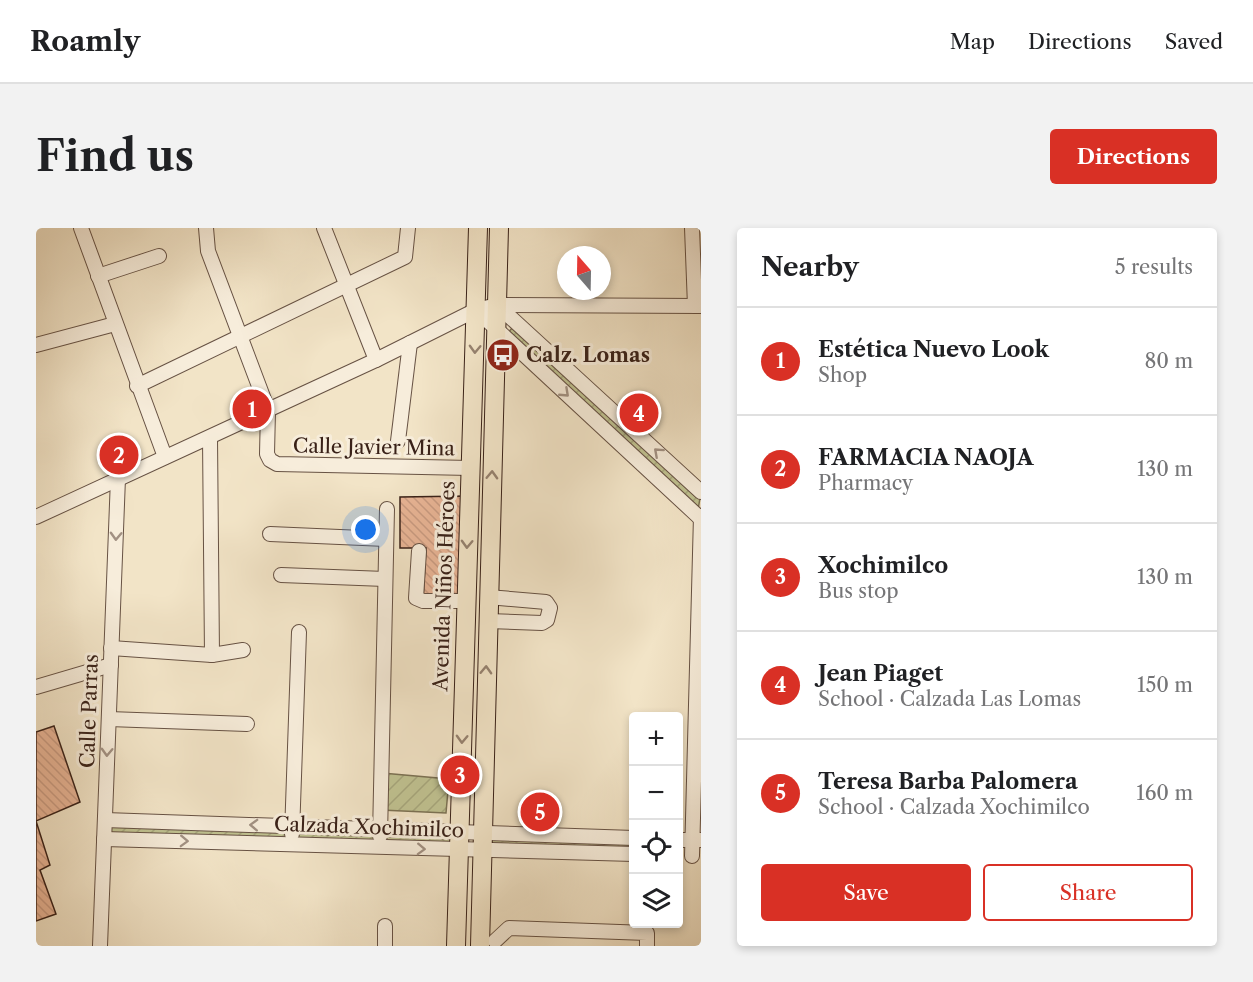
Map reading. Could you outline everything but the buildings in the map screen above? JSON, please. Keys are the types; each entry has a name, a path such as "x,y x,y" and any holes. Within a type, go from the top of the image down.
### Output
{"main road":[{"name":"Avenida Niños Héroes","path":"456,946 478,228"},
{"path":"487,944 481,842 499,228"}],"street":[{"path":"81,228 137,386 165,457"},
{"name":"Calle Javier Mina","path":"206,228 208,250 268,410 267,454 270,460 277,464 470,468"},
{"path":"324,228 375,360"},
{"path":"137,386 238,335 405,257 408,228"},
{"path":"36,517 410,344 476,310 497,305 698,306 692,228"},
{"path":"98,276 159,256"},
{"path":"497,305 701,492"},
{"path":"476,310 701,518 697,840 690,856"},
{"path":"36,345 115,324"},
{"path":"398,441 410,344"},
{"path":"210,438 212,655"},
{"name":"Calle Parras","path":"100,946 118,478"},
{"path":"380,847 387,508"},
{"path":"270,534 386,539"},
{"path":"419,552 416,598 423,601 466,601"},
{"path":"281,575 385,579"},
{"path":"488,621 542,623 547,620 550,608 546,602 489,597"},
{"path":"291,845 299,632"},
{"path":"111,648 212,655 243,650"},
{"path":"36,687 111,664"},
{"path":"108,719 247,724"},
{"name":"Calzada Xochimilco","path":"105,820 380,830 459,841 629,854"},
{"path":"162,841 164,822"},
{"path":"225,843 226,824"},
{"name":"Calzada Xochimilco","path":"481,842 629,838"},
{"name":"Calzada Xochimilco","path":"104,839 380,847 459,841"},
{"path":"385,926 385,946"},
{"path":"487,944 509,928 647,933 647,946"},
{"path":"615,946 616,932"}],"green space":[{"path":"514,326 701,492 698,510 504,337"},
{"path":"382,773 449,779 446,813 381,810"},
{"path":"111,822 452,836 452,845 110,836"},
{"path":"482,833 629,838 629,850 486,845"}],"place":[{"name":"Calz. Lomas","path":"503,355"},
{"name":"Estética Nuevo Look","path":"252,409"},
{"name":"Jean Piaget","path":"639,413"},
{"name":"FARMACIA NAOJA","path":"119,455"},
{"name":"Xochimilco","path":"460,775"},
{"name":"Teresa Barba Palomera","path":"540,812"}]}
